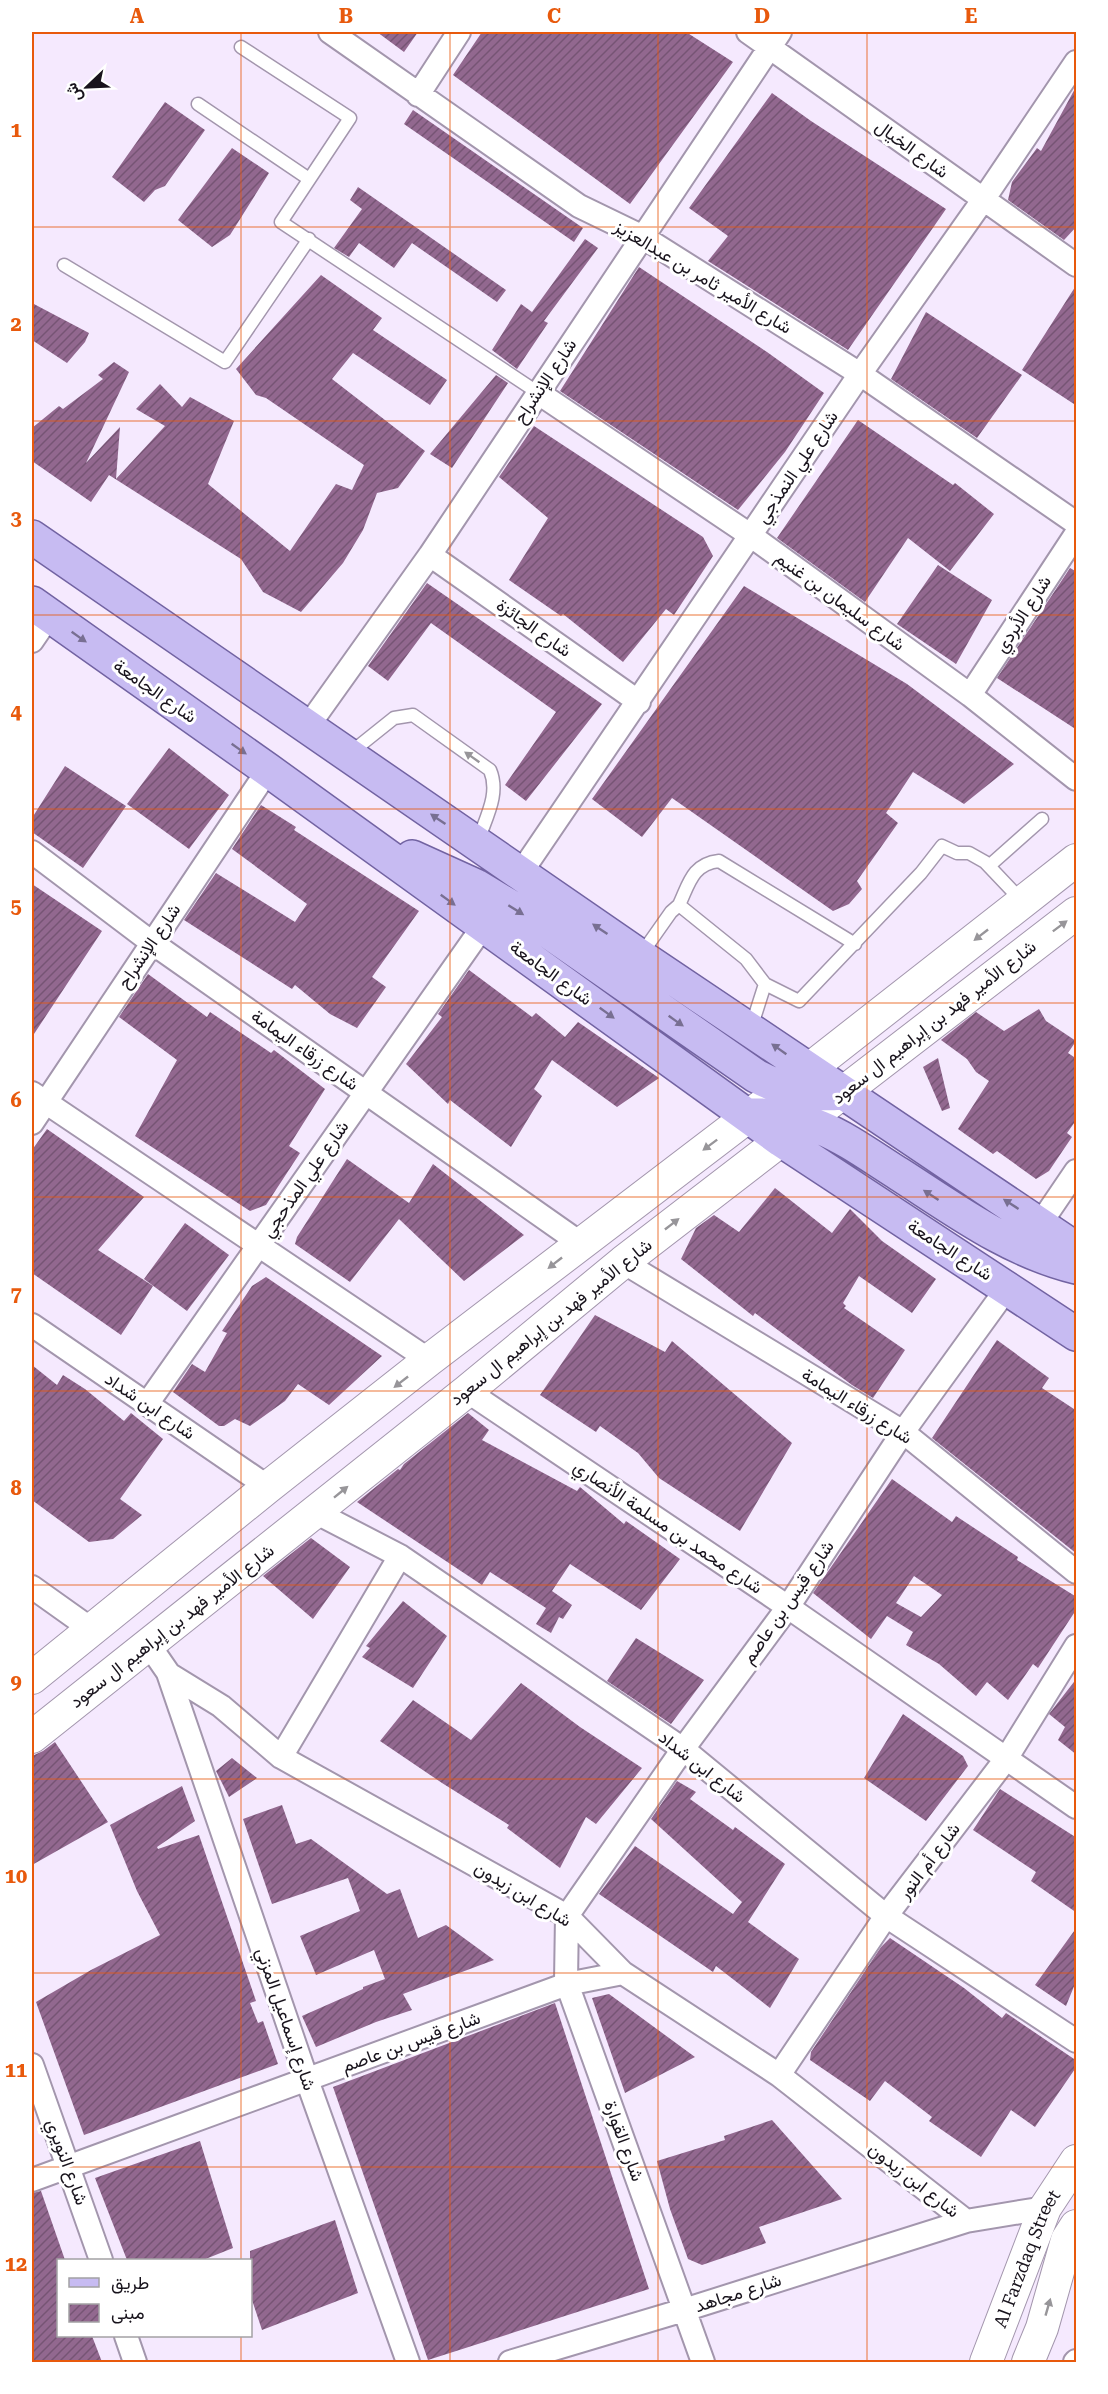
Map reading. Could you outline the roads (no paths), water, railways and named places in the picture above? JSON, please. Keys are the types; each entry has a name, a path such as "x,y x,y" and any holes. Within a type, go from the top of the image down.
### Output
{"main road":[{"path":"32,537 306,729 640,957 751,1029 796,1079"},
{"name":"شارع الجامعة","path":"37,620 268,770 749,1115 794,1130 1008,1287 1077,1334"},
{"path":"368,842 432,865 501,900 756,1077 796,1079 842,1093 1077,1249"},
{"path":"32,1678 429,1360 1077,861"},
{"name":"شارع الأمير فهد بن إبراهيم ال سعود","path":"32,1737 467,1391 623,1262 1077,914"},
{"path":"794,1130 840,1136 1001,1238 1044,1257 1077,1267"},
{"name":"Al Farzdaq Street","path":"986,2362 1046,2208 1077,2161"},
{"name":"Al Farzdaq Street","path":"1028,2362 1042,2328 1067,2240 1077,2226"}],"street":[{"name":"شارع الأمير ثامر بن عبدالعزيز","path":"330,32 579,206 644,237 860,374 1077,523"},
{"path":"418,95 459,32"},
{"name":"شارع الخيال","path":"748,32 775,39 983,200 1073,256"},
{"name":"شارع الإنشراح","path":"306,729 429,555 775,39"},
{"name":"شارع علي النمذجي","path":"520,874 860,374 1077,62"},
{"name":"شارع سليمان بن غنيم","path":"537,392 750,535 970,695 1077,779"},
{"name":"شارع الأبردي","path":"970,695 1077,534"},
{"name":"شارع الجائزة","path":"429,555 639,702"},
{"name":"شارع الإنشراح","path":"32,1123 38,1098 151,942 268,770"},
{"name":"شارع زرقاء اليمامة","path":"32,852 151,942 580,1243"},
{"name":"شارع علي المذحجي","path":"147,1404 484,925"},
{"path":"38,1098 429,1360"},
{"path":"1040,1224 1077,1172"},
{"name":"شارع زرقاء اليمامة","path":"623,1262 903,1432 1077,1572"},
{"name":"شارع قيس بن عاصم","path":"567,1916 683,1749 788,1607 903,1432 1008,1287"},
{"name":"شارع ابن شداد","path":"32,1325 268,1487"},
{"name":"شارع محمد بن مسلمة الأنصاري","path":"467,1391 788,1607 1077,1807"},
{"name":"شارع ابن شداد","path":"315,1512 400,1556 683,1749 886,1916 1077,2040"},
{"path":"281,1757 400,1556"},
{"path":"32,1587 91,1629"},
{"name":"شارع ابن زيدون","path":"149,1645 168,1673 221,1706 281,1757 567,1916 623,1973 779,2075 966,2221 1046,2208"},
{"name":"شارع أم النور","path":"779,2075 886,1916 1006,1759 1077,1646"},
{"name":"شارع إسماعيل المزني","path":"168,1673 307,2080 408,2362"},
{"name":"شارع القوارة","path":"567,1916 567,1984 703,2362"},
{"name":"شارع قيس بن عاصم","path":"32,2180 567,1984 623,1973"},
{"name":"شارع النويري","path":"32,2065 101,2259"},
{"name":"شارع مجاهد","path":"510,2362 966,2221"},
{"path":"126,2337 135,2362"}],"lane":[{"path":"241,47 350,118 281,222 537,392"},
{"path":"198,104 309,179"},
{"path":"64,265 225,362 309,239"},
{"path":"347,756 394,718 413,715 490,770 495,791 477,845"},
{"path":"988,866 1042,819"},
{"path":"679,905 746,959 765,984 799,1001 921,873 942,846 957,853 969,853 988,866 1023,902"},
{"path":"640,957 670,912 679,905 698,867 708,862 719,861 855,944"},
{"path":"751,1029 765,984"}]}
